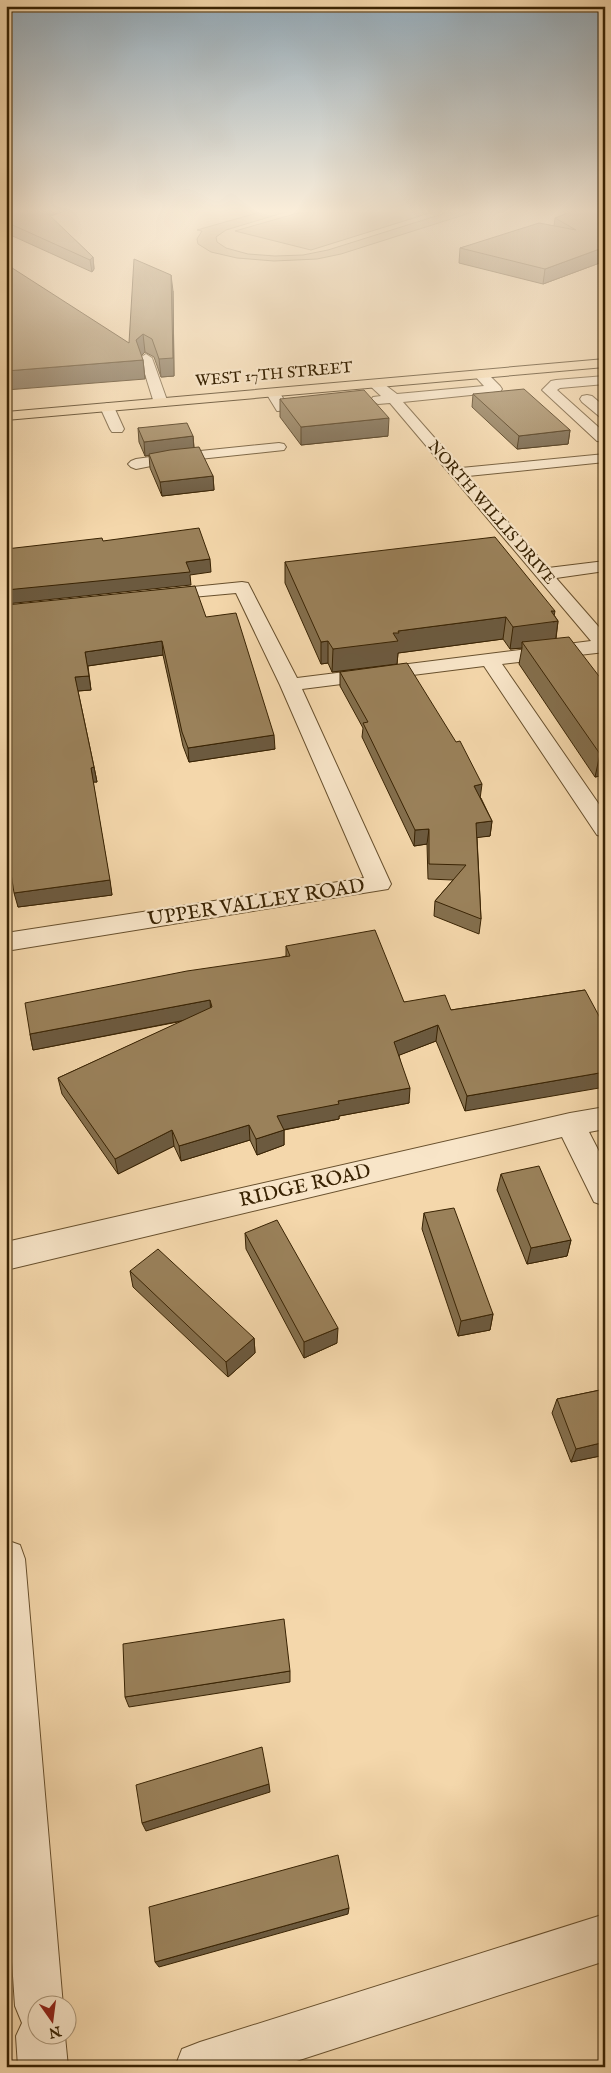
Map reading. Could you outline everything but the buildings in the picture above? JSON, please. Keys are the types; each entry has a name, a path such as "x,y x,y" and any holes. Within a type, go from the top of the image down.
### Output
{"main road":[{"name":"WEST 17TH STREET","path":"6,416 605,363"}],"street":[{"path":"146,358 161,402"},
{"path":"538,369 556,384"},
{"path":"365,401 495,389 480,374"},
{"path":"603,438 548,390 556,384 605,380"},
{"name":"NORTH WILLIS DRIVE","path":"375,384 393,398 605,645"},
{"path":"273,393 282,408 328,404"},
{"path":"560,402 605,397"},
{"path":"587,399 605,414"},
{"path":"107,408 117,430"},
{"path":"136,464 171,458 279,448"},
{"path":"456,473 605,458"},
{"path":"543,574 605,566"},
{"path":"143,597 242,587 290,685 605,645"},
{"path":"490,660 605,830"},
{"name":"UPPER VALLEY ROAD","path":"6,942 379,884 290,685"},
{"name":"RIDGE ROAD","path":"6,1256 570,1124 605,1118"},
{"path":"570,1124 605,1193"},
{"path":"6,1559 38,1996"},
{"path":"200,2067 605,1937"},
{"path":"42,2046 43,2067"}]}
